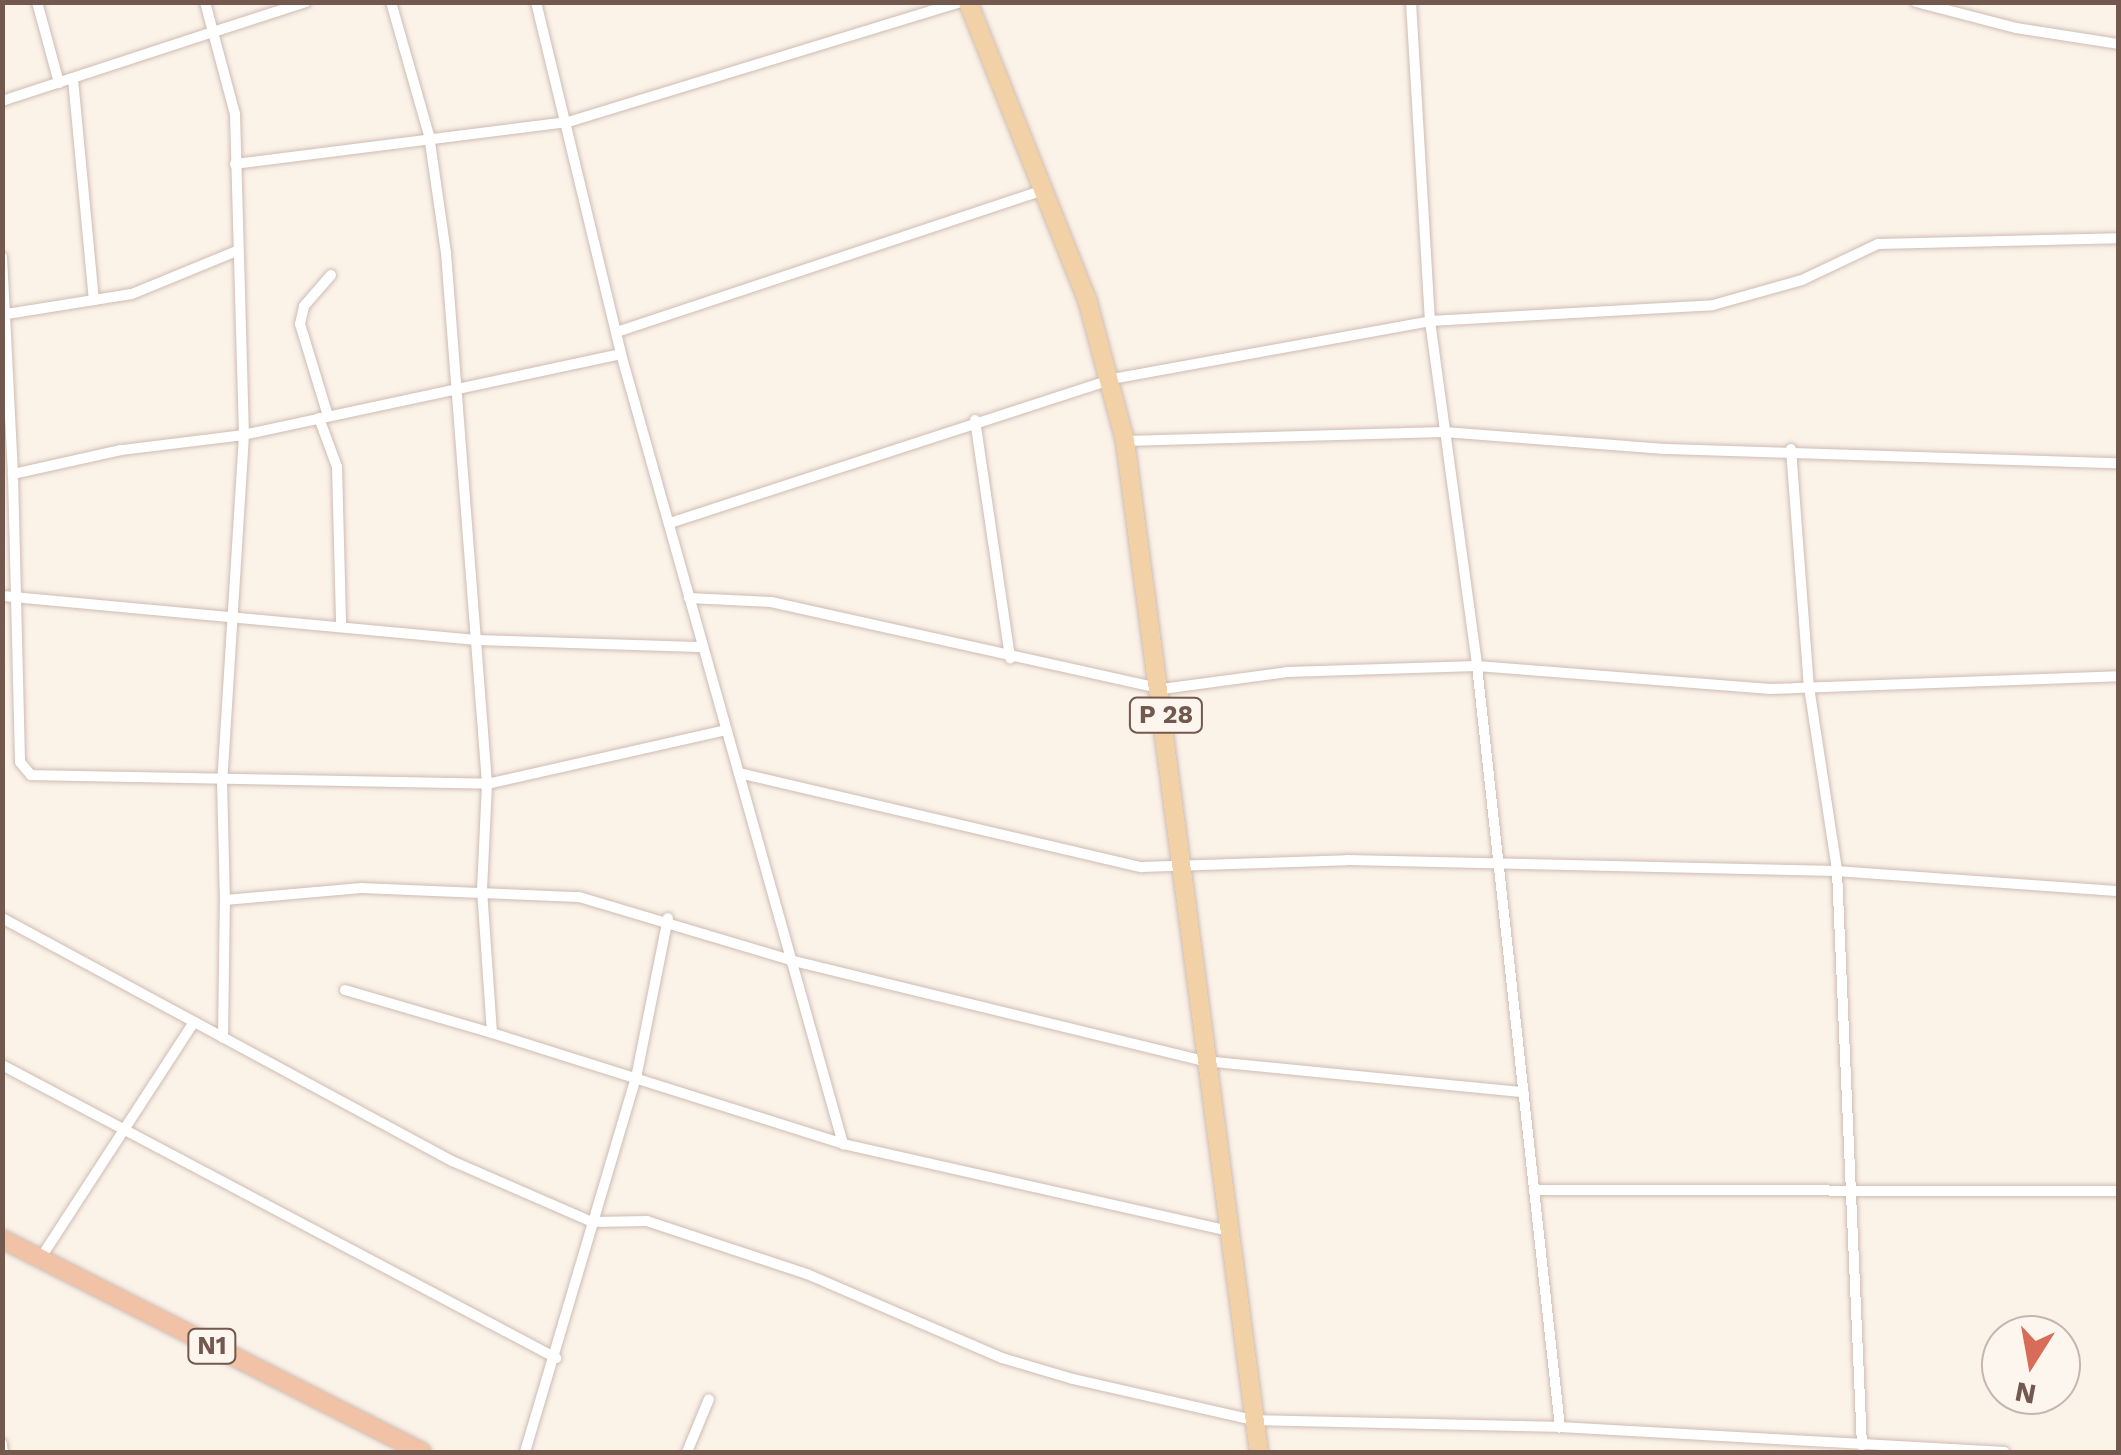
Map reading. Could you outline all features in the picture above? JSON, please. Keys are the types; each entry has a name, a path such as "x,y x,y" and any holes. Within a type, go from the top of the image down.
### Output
{"highway":[{"name":"N1","path":"2,1239 422,1452"}],"main road":[{"name":"P 28","path":"964,2 1046,190 1112,378 1125,441 1162,689 1204,1062 1258,1452"}],"street":[{"path":"37,2 58,83"},
{"path":"204,2 232,89 244,435 222,780 223,1038"},
{"path":"2,101 306,2"},
{"path":"391,2 429,134 458,388 487,784 482,890 492,1033"},
{"path":"536,2 621,354 670,523 723,731 739,773 843,1144"},
{"path":"235,164 429,134 568,122 964,2"},
{"path":"1411,2 1430,321 1476,666 1523,1092 1538,1190 1560,1427"},
{"path":"1916,2 2016,28 2118,44"},
{"path":"72,79 94,300"},
{"path":"617,332 1046,190"},
{"path":"670,523 1112,378 1430,321 1713,306 1802,280 1878,244 2118,238"},
{"path":"7,314 132,294 237,251"},
{"path":"2,256 13,474 8,506 8,596 24,770 222,780 487,784 723,731"},
{"path":"330,275 304,306 300,324 337,467 341,625"},
{"path":"13,474 121,450 244,435 621,354"},
{"path":"975,420 1010,658"},
{"path":"1125,441 1444,432 1664,449 1791,449 2118,463"},
{"path":"1791,449 1809,687 1837,871 1862,1445"},
{"path":"8,596 234,613 474,640 701,646"},
{"path":"689,598 771,602 1162,689 1287,672 1476,666 1809,687 2118,676"},
{"path":"739,773 1094,858 1184,869 1346,860 1837,871 2118,891"},
{"path":"225,900 360,888 482,890 579,897 668,918 790,960 1204,1062 1523,1092"},
{"path":"2,918 452,1162 592,1222 647,1221 807,1274 1002,1358 1254,1420 1560,1427 2004,1452"},
{"path":"525,1452 636,1078 668,918"},
{"path":"345,990 843,1144 1229,1231"},
{"path":"40,1259 194,1022"},
{"path":"2,1065 556,1358"},
{"path":"1538,1190 1851,1186 2118,1191"},
{"path":"687,1452 709,1400"},
{"path":"2,1444 3,1452"}]}
